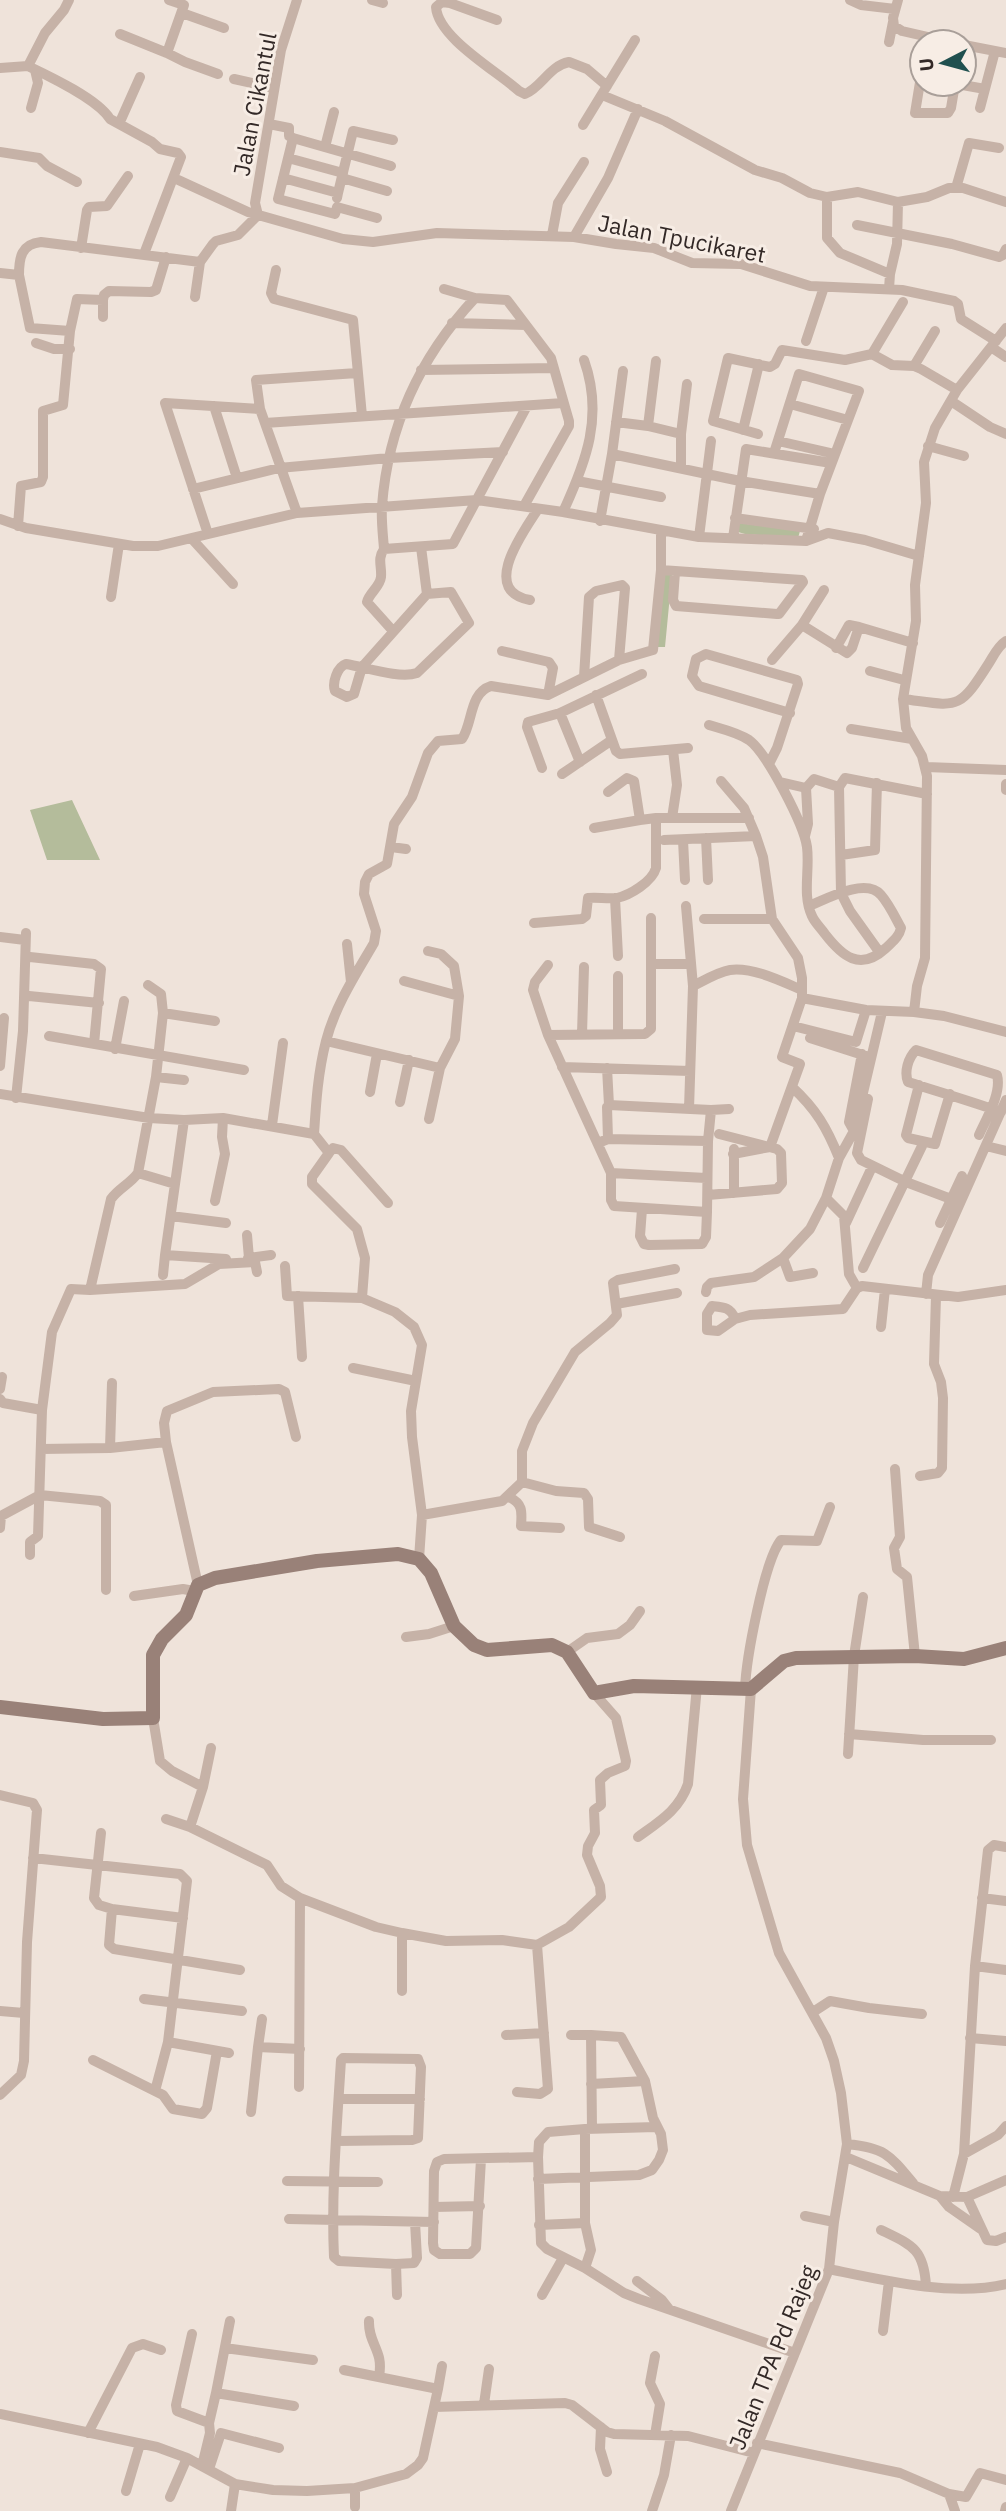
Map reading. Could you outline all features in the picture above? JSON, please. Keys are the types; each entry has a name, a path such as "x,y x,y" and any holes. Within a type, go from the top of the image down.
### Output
{"main road":[{"path":"0,1707 103,1719 153,1718 153,1655 162,1639 186,1615 196,1588 215,1578 317,1561 398,1554 419,1559 431,1573 454,1626 474,1645 487,1650 552,1645 567,1652 594,1693 635,1686 748,1689 784,1661 796,1658 915,1656 964,1659 1006,1648"}],"street":[{"path":"31,108 38,83 31,68 40,41 69,0"},
{"path":"167,52 184,5 169,0"},
{"name":"Jalan Cikantul","path":"258,215 255,203 274,88 284,35 297,0"},
{"path":"372,0 383,4"},
{"path":"850,0 860,5 897,4 889,42"},
{"path":"496,20 450,3 442,2 436,7 436,15 442,25 457,40 525,94 551,71 569,62 587,69 604,90 638,109 755,170 782,178 810,193 827,197 858,192 898,202 949,188 963,188 1006,202"},
{"path":"182,13 224,28"},
{"path":"893,21 894,26 908,33"},
{"path":"120,34 218,74"},
{"path":"583,125 635,40"},
{"path":"978,48 1006,53"},
{"path":"981,108 995,51"},
{"path":"0,68 31,68 83,96 110,119 160,149 177,153 181,157 144,254"},
{"path":"119,124 140,77"},
{"path":"234,79 274,88"},
{"path":"978,88 985,89"},
{"path":"915,98 911,113 948,113 953,98"},
{"path":"575,237 608,178 638,109"},
{"path":"325,147 334,112"},
{"path":"269,124 289,128 289,136 293,138 391,166"},
{"path":"283,178 337,197 353,131 393,140"},
{"path":"293,138 278,199 335,214 337,206 377,218"},
{"path":"956,188 969,143 999,148"},
{"path":"0,152 39,158 47,166 77,182"},
{"path":"288,158 387,191"},
{"path":"552,235 558,203 584,162"},
{"path":"81,248 87,210 89,207 107,206 128,176"},
{"name":"Jalan Tpucikaret","path":"174,178 243,210 327,236 357,241 373,242 437,233 552,235 654,248 692,263 741,264 792,282 824,286 889,282 902,290 954,301 958,304 961,319 994,344"},
{"path":"827,197 825,232 831,245 889,282 898,232 898,202"},
{"path":"195,298 200,262 216,241 237,235 258,215"},
{"path":"857,225 898,232 993,256 1003,255 1006,249"},
{"path":"70,331 30,328 19,275 19,258 29,244 41,242 200,262"},
{"path":"103,317 106,292 156,290 166,257"},
{"path":"276,270 271,293 274,299 353,320 362,416"},
{"path":"0,273 19,275"},
{"path":"806,341 824,286"},
{"path":"444,289 475,298 506,300 546,351 554,368 569,426 524,506"},
{"path":"393,631 367,602 381,579 380,557 384,549 382,507 389,458 401,412 421,370 452,323 475,298"},
{"path":"18,526 21,486 41,482 43,477 43,411 63,405 70,331 77,299 103,300"},
{"path":"872,354 903,302"},
{"path":"452,323 526,325"},
{"path":"914,1012 917,986 925,958 927,794 926,766 903,717 903,699 917,615 915,586 926,503 924,462 935,428 957,390 1006,328"},
{"path":"914,366 934,331"},
{"path":"36,343 54,349 69,349"},
{"path":"994,344 1006,357"},
{"path":"758,434 713,421 728,358 773,366 782,350 845,360 872,354 892,365 914,366 957,390"},
{"path":"562,512 578,481 590,444 592,391 584,360"},
{"path":"648,426 656,361"},
{"path":"743,430 759,364"},
{"path":"421,370 554,368"},
{"path":"600,521 624,371"},
{"path":"297,513 260,409 257,380 358,373"},
{"path":"774,453 800,373 859,391 820,494 806,541"},
{"path":"681,468 681,434 687,384"},
{"path":"951,401 990,427 1006,434"},
{"path":"265,424 401,412 563,403"},
{"path":"208,534 165,404 260,409"},
{"path":"790,404 848,420"},
{"path":"384,549 453,544 527,406"},
{"path":"214,407 237,478"},
{"path":"616,422 681,434"},
{"path":"699,537 711,441"},
{"path":"778,441 833,459"},
{"path":"928,446 964,456"},
{"path":"733,538 746,449 833,459"},
{"path":"193,489 279,468 389,458 503,452"},
{"path":"612,454 740,481 820,494"},
{"path":"578,481 661,497"},
{"path":"0,519 18,526 120,544 158,546 297,513 477,500 562,512 660,534 806,541 828,533"},
{"path":"530,600 516,596 510,590 506,570 514,548 538,509"},
{"path":"735,518 809,528 865,540 919,556"},
{"path":"314,1134 317,1089 326,1041 351,982 374,943 376,931 364,894 365,882 369,874 387,864 394,824 412,797 428,753 438,741 462,738 477,698 486,687 548,695 619,660 650,652 654,647 661,570 660,534"},
{"path":"192,539 233,584"},
{"path":"111,597 120,544"},
{"path":"421,547 427,594"},
{"path":"661,570 803,582 778,614 676,606 673,600 675,572"},
{"path":"584,677 588,601 596,591 622,586 625,587 619,660"},
{"path":"772,660 802,625 824,590"},
{"path":"469,623 417,673 406,675 362,667 427,594 451,592 476,634"},
{"path":"802,625 847,653 859,627 913,643"},
{"path":"903,699 948,704 961,701 969,694 998,648 1006,641"},
{"path":"502,651 549,662 553,668 548,695"},
{"path":"769,764 790,713 799,684 796,679 706,654 696,659 692,676 699,686 790,713"},
{"path":"870,671 905,677"},
{"path":"542,768 527,724 560,713 642,674"},
{"path":"596,695 616,751 623,755 688,748"},
{"path":"560,713 580,762"},
{"path":"709,725 777,748"},
{"path":"851,729 912,739"},
{"path":"562,774 612,740"},
{"path":"751,741 780,782 805,836 808,906 813,918 840,953 852,959 863,960 880,953 899,936 901,928 879,893 869,887 841,893 808,906"},
{"path":"672,818 677,785 673,750"},
{"path":"926,766 1006,770"},
{"path":"608,792 627,778 632,779 640,820"},
{"path":"880,953 850,911 841,893 839,787 845,778 927,794"},
{"path":"805,836 808,824 806,788 814,779 839,787"},
{"path":"721,781 737,798 749,818 763,857 772,919 798,958 802,994 782,1057 800,1064 770,1147"},
{"path":"780,782 806,788"},
{"path":"841,855 875,850 877,783"},
{"path":"1006,784 1006,790"},
{"path":"594,828 656,818 749,818"},
{"path":"534,923 582,919 586,916 588,898 615,898 648,881 656,868 656,818"},
{"path":"663,840 756,836"},
{"path":"706,838 708,880"},
{"path":"683,840 685,880"},
{"path":"391,847 406,849"},
{"path":"615,898 618,956"},
{"path":"686,906 693,986 689,1109"},
{"path":"548,1035 645,1034 651,1029 651,918"},
{"path":"704,919 772,919"},
{"path":"0,937 25,936 23,1031 16,1098"},
{"path":"347,944 351,982"},
{"path":"428,951 441,954 454,967 459,996 455,1039 440,1069 429,1119"},
{"path":"30,957 99,966 102,974 94,1044"},
{"path":"652,964 691,964"},
{"path":"548,965 535,982 533,990 548,1035 611,1173 611,1200 614,1206 707,1212"},
{"path":"582,1034 584,967"},
{"path":"693,986 729,970 742,970 774,979 802,994 866,1010 944,1016 1006,1032"},
{"path":"618,976 618,1034"},
{"path":"404,981 459,996"},
{"path":"90,1290 111,1199 117,1190 131,1183 138,1173 149,1118 163,1013 161,994 148,985"},
{"path":"29,996 99,1003"},
{"path":"115,1049 124,1001"},
{"path":"793,1026 856,1042 866,1010"},
{"path":"706,1292 711,1283 754,1277 783,1258 810,1229 826,1198 839,1158 854,1131 866,1056 882,1012"},
{"path":"163,1013 215,1021"},
{"path":"0,1066 4,1018"},
{"path":"49,1036 244,1070"},
{"path":"810,1038 866,1056"},
{"path":"326,1041 440,1069"},
{"path":"272,1125 283,1043"},
{"path":"940,1223 956,1201 986,1146 995,1110 999,1081 997,1075 916,1050 911,1056 905,1076 908,1082 995,1110"},
{"path":"370,1092 377,1054"},
{"path":"400,1102 409,1060"},
{"path":"562,1067 690,1071"},
{"path":"607,1068 608,1139"},
{"path":"156,1077 184,1080"},
{"path":"919,1086 906,1135 908,1138 933,1145 936,1143 950,1094"},
{"path":"792,1087 809,1102 826,1127 839,1158"},
{"path":"869,1088 857,1153 861,1160 906,1182 956,1201"},
{"path":"0,1094 149,1118 184,1121 223,1118 272,1125 314,1134 329,1153"},
{"path":"979,1135 995,1110 1006,1100"},
{"path":"609,1105 729,1109"},
{"path":"642,1209 640,1236 644,1244 702,1244 706,1237 706,1178 711,1110"},
{"path":"215,1201 225,1154 223,1118"},
{"path":"163,1275 184,1121"},
{"path":"708,1195 777,1189 782,1183 781,1153 770,1147 719,1134"},
{"path":"734,1193 733,1154 736,1138"},
{"path":"598,1143 608,1139 708,1141"},
{"path":"863,1268 922,1146"},
{"path":"986,1146 1006,1152"},
{"path":"733,1154 770,1147"},
{"path":"362,1298 365,1258 357,1229 312,1184 312,1177 334,1148 341,1150 388,1203"},
{"path":"846,1223 872,1167"},
{"path":"138,1173 175,1184"},
{"path":"611,1173 706,1178"},
{"path":"920,1476 938,1473 942,1468 943,1398 941,1382 934,1364 928,1275 956,1201 962,1176"},
{"path":"826,1198 844,1216 849,1274 857,1288"},
{"path":"171,1216 226,1223"},
{"path":"247,1235 249,1258"},
{"path":"165,1255 225,1259 271,1255"},
{"path":"783,1258 790,1277 813,1273"},
{"path":"30,1555 30,1542 38,1536 42,1410 52,1332 71,1289 185,1284 219,1264 255,1262 257,1272"},
{"path":"285,1266 286,1295 362,1298 395,1312 414,1327 422,1345 411,1411 422,1516 419,1559"},
{"path":"422,1516 502,1501 509,1497 522,1482 522,1451 533,1423 575,1352 610,1324 617,1315 613,1283 675,1269"},
{"path":"736,1319 750,1315 843,1309 857,1288 862,1286 958,1297 1006,1290"},
{"path":"881,1327 885,1289"},
{"path":"616,1304 677,1293"},
{"path":"298,1296 302,1357"},
{"path":"353,1368 416,1381"},
{"path":"0,1389 2,1377"},
{"path":"110,1448 112,1384"},
{"path":"134,1596 196,1588 166,1442 164,1423 167,1411 213,1392 279,1389 285,1392 296,1437"},
{"path":"0,1399 2,1403 42,1410"},
{"path":"41,1449 110,1448 166,1442"},
{"path":"895,1469 900,1537 894,1548 897,1569 907,1577 915,1656"},
{"path":"522,1482 556,1491 583,1493 588,1499 589,1527 620,1537"},
{"path":"0,1528 1,1516 40,1495 106,1505 106,1590"},
{"path":"509,1497 518,1502 522,1509 522,1526 559,1528"},
{"name":"Jalan TPA Pd Rajeg","path":"731,2511 829,2269 834,2222 846,2157 841,2093 834,2062 827,2038 779,1953 747,1845 743,1799 748,1689 765,1578 773,1550 781,1540 817,1541 830,1507"},
{"path":"848,1754 854,1656 863,1597"},
{"path":"567,1652 587,1638 618,1633 630,1625 640,1611"},
{"path":"406,1637 429,1634 454,1626"},
{"path":"638,1837 672,1813 684,1796 688,1784 697,1686"},
{"path":"166,1819 190,1827 267,1866 281,1886 300,1898 376,1927 446,1941 502,1940 537,1945 569,1927 601,1897 600,1886 587,1855 588,1846 595,1833 594,1810 601,1805 600,1780 608,1773 625,1766 626,1761 616,1718 594,1693"},
{"path":"153,1718 160,1761 164,1767 203,1787"},
{"path":"849,1734 923,1740 991,1740"},
{"path":"190,1827 203,1787 211,1748"},
{"path":"0,1796 36,1806 21,2075 0,2095"},
{"path":"102,1833 97,1863 96,1902 113,1909 183,1918"},
{"path":"953,2197 964,2154 975,1966 988,1850 993,1845 1006,1847"},
{"path":"33,1858 180,1874 187,1881 167,2042 155,2091"},
{"path":"299,2087 300,1898"},
{"path":"982,1898 1006,1901"},
{"path":"113,1909 110,1947 240,1970"},
{"path":"402,1933 402,1991"},
{"path":"517,2092 540,2094 548,2089 537,1945"},
{"path":"975,1966 1006,1970"},
{"path":"145,1999 242,2011"},
{"path":"813,2012 830,2001 922,2014"},
{"path":"0,2011 24,2013"},
{"path":"251,2112 262,2019"},
{"path":"506,2035 544,2033"},
{"path":"538,2179 639,2175 652,2170 663,2150 662,2134 656,2127 645,2081 621,2037 571,2035"},
{"path":"585,2268 591,2250 585,2223 584,2177 591,2084 590,2035"},
{"path":"970,2038 1006,2041"},
{"path":"167,2042 229,2053"},
{"path":"258,2047 300,2049"},
{"path":"93,2060 163,2095 173,2109 202,2114 207,2108 217,2050"},
{"path":"337,2141 416,2139 420,2135 420,2062 415,2058 343,2058 339,2099 333,2221 335,2259 396,2264 416,2261 418,2253 415,2222"},
{"path":"591,2084 645,2081"},
{"path":"339,2099 420,2099"},
{"path":"964,2154 998,2135 1006,2126"},
{"path":"656,2127 548,2132 539,2142 538,2157 541,2243 624,2293 795,2354"},
{"path":"846,2144 867,2146 885,2152 915,2186"},
{"path":"481,2159 476,2248 470,2254 437,2252 434,2250 434,2207 437,2162 444,2159 538,2157"},
{"path":"846,2157 940,2196 967,2197 1006,2180"},
{"path":"287,2180 378,2182"},
{"path":"940,2196 949,2207 982,2230"},
{"path":"967,2197 987,2240 991,2242 1006,2237"},
{"path":"434,2207 480,2206"},
{"path":"805,2216 834,2222"},
{"path":"289,2219 434,2222"},
{"path":"539,2225 585,2223"},
{"path":"881,2230 917,2250 924,2263 926,2286"},
{"path":"541,2295 563,2258"},
{"path":"396,2264 397,2295"},
{"path":"829,2269 926,2286 1006,2284"},
{"path":"637,2281 670,2309"},
{"path":"883,2332 889,2281"},
{"path":"206,2467 209,2423 230,2321"},
{"path":"369,2321 369,2331 380,2356 379,2376"},
{"path":"191,2334 176,2408 209,2423"},
{"path":"88,2433 132,2348 143,2344 161,2350"},
{"path":"225,2348 313,2360"},
{"path":"655,2356 650,2381 660,2404 655,2435"},
{"path":"0,2414 140,2444 187,2458 234,2484 273,2490 355,2488 406,2474 418,2466 423,2458 442,2366"},
{"path":"484,2404 489,2369"},
{"path":"344,2370 438,2389"},
{"path":"216,2393 294,2406"},
{"path":"434,2407 560,2403 579,2410 614,2434 671,2435 703,2439 900,2473 949,2494 966,2497 978,2475 982,2473 1006,2480"},
{"path":"601,2427 600,2449 607,2472"},
{"path":"206,2467 221,2433 279,2448"},
{"path":"652,2511 664,2475 671,2435"},
{"path":"126,2491 140,2444"},
{"path":"170,2497 187,2458"},
{"path":"231,2511 234,2484"},
{"path":"355,2488 355,2507"},
{"path":"949,2494 955,2511"}],"green space":[{"path":"739,523 800,531 798,538 745,534 738,532"},
{"path":"664,574 672,574 665,647 656,647"},
{"path":"72,800 100,860 47,860 30,810"}]}
